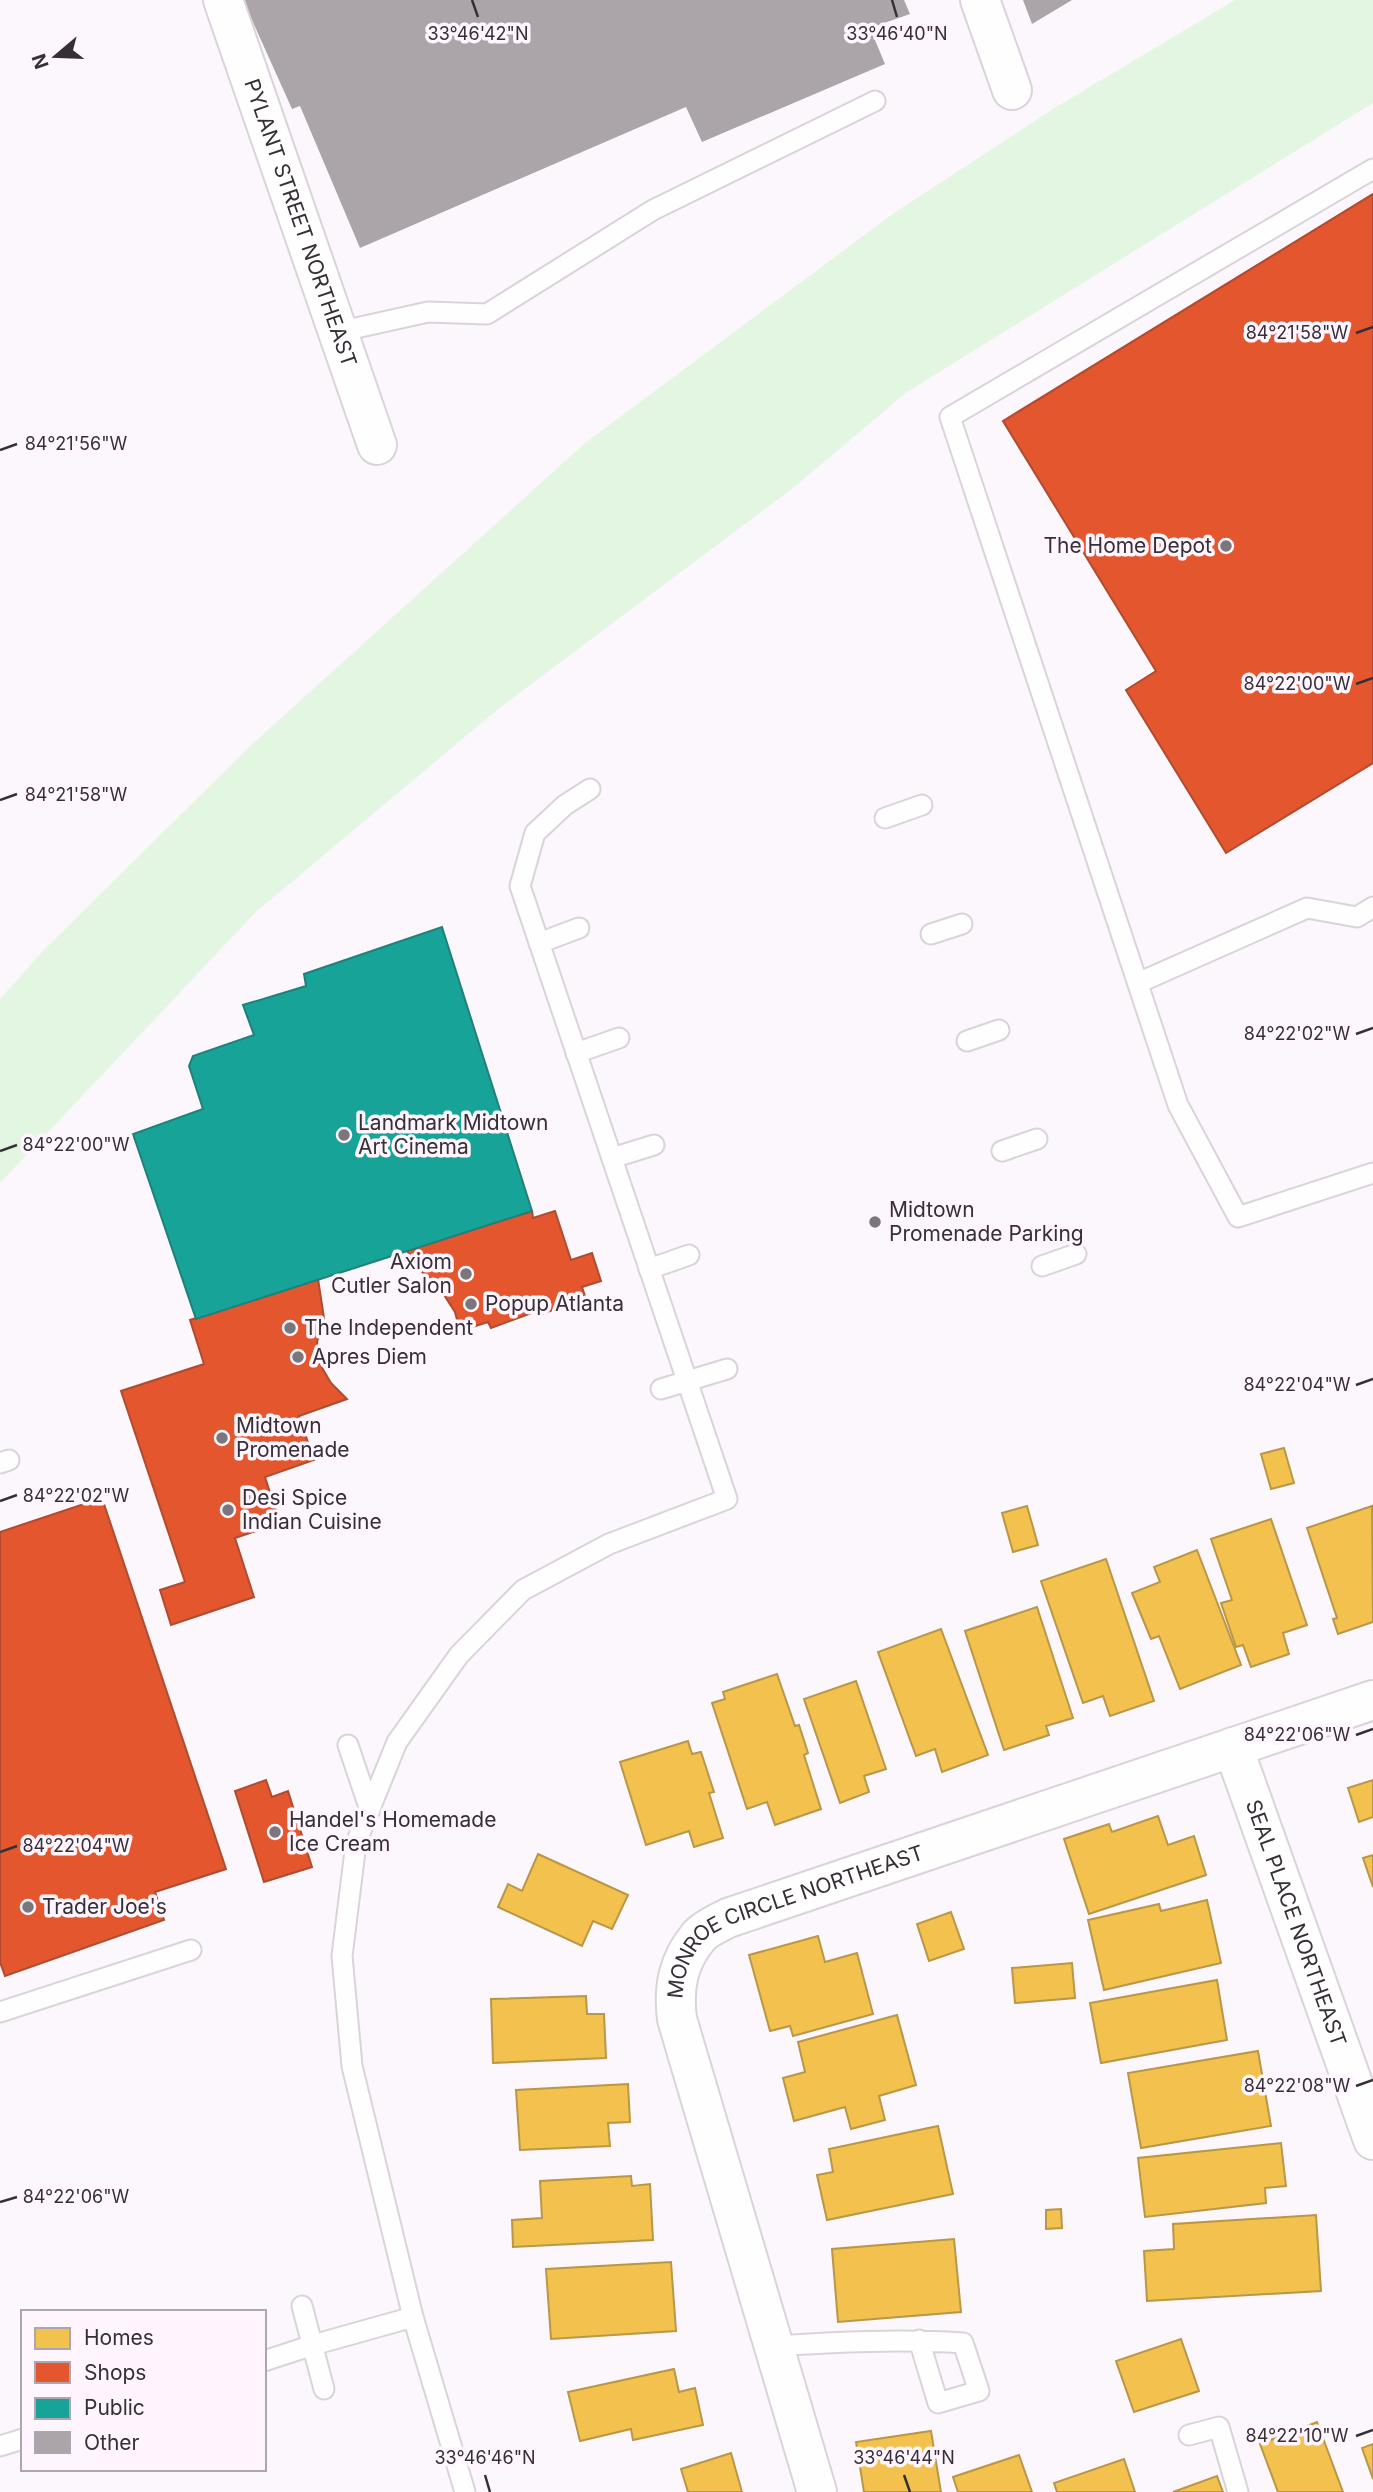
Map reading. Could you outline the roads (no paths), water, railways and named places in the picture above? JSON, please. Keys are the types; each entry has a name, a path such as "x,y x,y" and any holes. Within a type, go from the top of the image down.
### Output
{"street":[{"name":"PYLANT STREET NORTHEAST","path":"223,0 377,445"},
{"path":"980,0 1012,90"},
{"name":"MONROE CIRCLE NORTHEAST","path":"817,2492 677,2019 674,1995 679,1966 701,1934 728,1918 1373,1700"},
{"name":"SEAL PLACE NORTHEAST","path":"1233,1747 1373,2140"}],"lane":[{"path":"338,332 428,312 487,314 653,210 875,101"},
{"path":"1373,169 950,417 1178,1105 1238,1217 1373,1173"},
{"path":"465,2492 413,2317 352,2066 342,1956 356,1843 397,1742 459,1655 523,1590 609,1544 727,1499 520,887 535,833 565,806 590,789"},
{"path":"885,818 922,805"},
{"path":"1138,983 1307,908 1357,916 1373,907"},
{"path":"931,934 962,924"},
{"path":"539,943 579,928"},
{"path":"967,1041 999,1030"},
{"path":"576,1053 619,1038"},
{"path":"1002,1151 1037,1139"},
{"path":"612,1158 654,1145"},
{"path":"1042,1266 1076,1254"},
{"path":"649,1269 689,1255"},
{"path":"661,1390 727,1369"},
{"path":"348,1745 370,1810"},
{"path":"0,2012 191,1950"},
{"path":"302,2306 324,2389"},
{"path":"266,2360 413,2317"},
{"path":"774,2346 919,2340"},
{"path":"1189,2435 1226,2425 1238,2492"},
{"path":"0,2446 21,2440"}],"place":[{"name":"The Home Depot","path":"1226,546"},
{"name":"Landmark Midtown Art Cinema","path":"344,1135"},
{"name":"Midtown Promenade Parking","path":"875,1222"},
{"name":"Axiom Cutler Salon","path":"466,1274"},
{"name":"Popup Atlanta","path":"471,1304"},
{"name":"The Independent","path":"290,1328"},
{"name":"Apres Diem","path":"298,1357"},
{"name":"Midtown Promenade","path":"222,1438"},
{"name":"Desi Spice Indian Cuisine","path":"228,1510"},
{"name":"Handel's Homemade Ice Cream","path":"275,1832"},
{"name":"Trader Joe's","path":"28,1907"}]}
